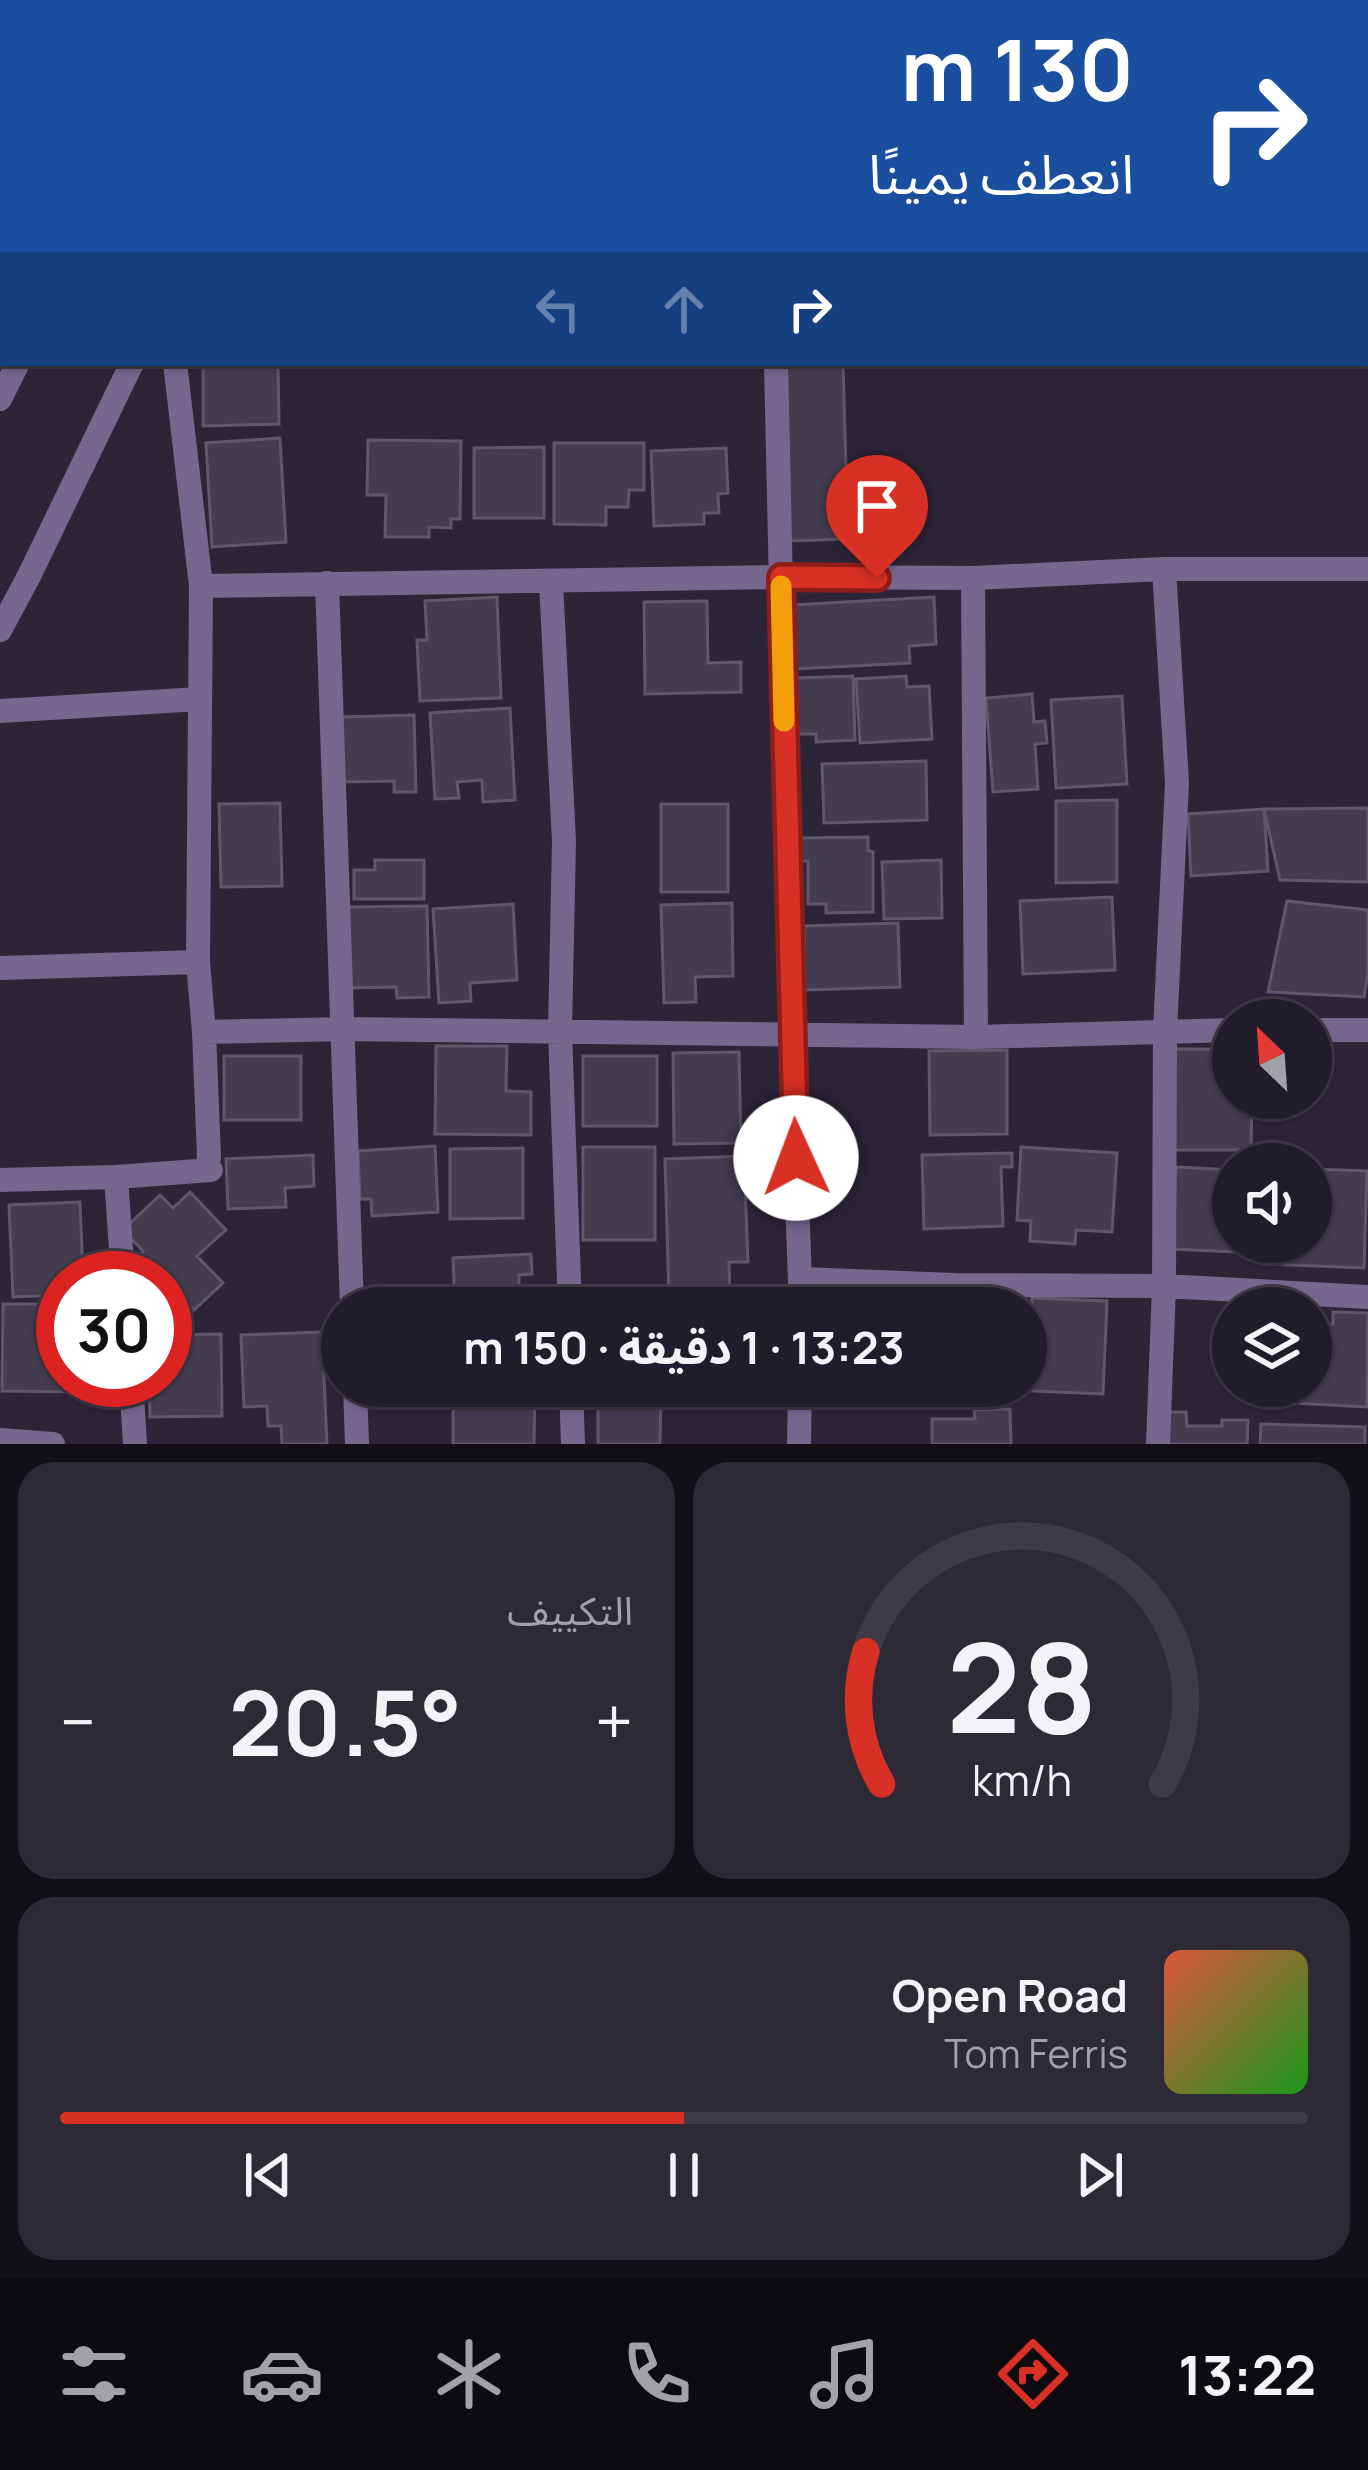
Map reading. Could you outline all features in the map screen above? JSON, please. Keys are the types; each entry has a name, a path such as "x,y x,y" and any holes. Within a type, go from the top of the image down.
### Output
{"street":[{"path":"0,400 17,366"},
{"path":"0,630 131,366"},
{"path":"0,1180 211,1170 207,1166 198,962 201,586 175,366"},
{"path":"776,366 790,1036 801,1287"},
{"path":"1158,1444 1165,1030 1177,783 1164,569"},
{"path":"201,586 1368,569"},
{"path":"0,578 29,576"},
{"path":"973,578 976,1037"},
{"path":"551,581 564,841 560,1031 569,1287"},
{"path":"327,583 351,1287"},
{"path":"0,711 200,699"},
{"path":"0,968 198,962"},
{"path":"204,1031 976,1037 1212,1030"},
{"path":"1332,1030 1368,1030"},
{"path":"116,1177 121,1251"},
{"path":"801,1280 1164,1286 1368,1297"},
{"path":"133,1407 135,1444"},
{"path":"356,1407 358,1444"},
{"path":"572,1407 573,1444"},
{"path":"799,1444 800,1407"},
{"path":"0,1440 53,1444"}],"building":[{"path":"203,366 278,366 279,424 203,426"},
{"path":"783,366 843,366 848,539 788,541"},
{"path":"280,438 286,542 212,547 206,443"},
{"path":"368,440 461,441 460,519 451,519 451,528 429,527 429,537 385,537 386,495 367,495"},
{"path":"554,443 644,443 644,490 629,490 628,507 606,507 606,525 554,524"},
{"path":"544,447 544,518 474,518 474,448"},
{"path":"726,448 728,493 718,494 719,513 704,513 704,524 654,526 651,451"},
{"path":"497,597 501,698 420,701 417,640 427,640 425,601"},
{"path":"934,597 936,644 909,646 910,663 795,669 792,605"},
{"path":"707,601 708,663 741,662 741,692 645,694 644,602"},
{"path":"853,676 855,740 816,742 816,734 796,734 794,678"},
{"path":"906,676 907,687 929,686 932,739 860,743 856,679"},
{"path":"1032,694 1034,722 1045,721 1047,743 1035,744 1038,789 993,792 986,698"},
{"path":"1122,696 1127,784 1056,788 1051,700"},
{"path":"510,708 515,800 483,802 482,780 457,782 459,798 435,799 430,713"},
{"path":"414,715 416,792 394,792 394,781 341,782 340,717"},
{"path":"926,761 927,820 824,823 822,764"},
{"path":"1117,800 1117,882 1056,883 1056,801"},
{"path":"280,803 282,886 221,887 219,804"},
{"path":"661,804 728,804 728,892 661,892"},
{"path":"1368,808 1368,882 1280,880 1264,809"},
{"path":"1264,809 1268,871 1191,876 1188,814"},
{"path":"868,837 868,850 873,852 873,912 826,913 826,904 808,904 808,861 797,861 797,838"},
{"path":"375,860 424,860 424,899 354,899 354,870 375,870"},
{"path":"941,860 942,918 884,919 882,862"},
{"path":"1112,897 1115,970 1023,974 1020,901"},
{"path":"1287,901 1368,910 1364,997 1268,992"},
{"path":"732,903 733,976 695,977 696,1002 664,1003 661,905"},
{"path":"513,904 517,980 470,983 471,1001 439,1003 433,909"},
{"path":"427,906 429,997 397,998 396,987 349,988 347,907"},
{"path":"898,923 900,987 805,990 804,926"},
{"path":"436,1046 507,1046 506,1091 531,1092 531,1135 435,1134"},
{"path":"1175,1049 1212,1049 1212,1119 1252,1119 1251,1143 1174,1150"},
{"path":"1007,1050 1007,1134 930,1135 929,1051"},
{"path":"739,1052 741,1143 674,1144 673,1053"},
{"path":"224,1056 301,1056 301,1120 224,1120"},
{"path":"583,1056 657,1056 657,1126 583,1126"},
{"path":"435,1146 438,1212 372,1216 371,1199 360,1199 358,1151"},
{"path":"583,1147 655,1147 655,1240 583,1240"},
{"path":"1021,1147 1117,1153 1112,1232 1076,1230 1075,1244 1030,1241 1031,1221 1017,1220"},
{"path":"523,1148 523,1218 450,1219 450,1149"},
{"path":"1012,1153 1012,1167 1001,1167 1003,1226 924,1229 922,1155"},
{"path":"313,1155 314,1186 285,1188 286,1207 228,1209 226,1159"},
{"path":"744,1156 748,1262 729,1262 730,1287 669,1287 665,1159"},
{"path":"1176,1167 1212,1169 1212,1251 1172,1249"},
{"path":"1332,1170 1367,1171 1364,1268 1264,1264 1332,1263"},
{"path":"190,1192 226,1230 197,1256 223,1283 194,1310 192,1251 143,1251 123,1230 160,1195 173,1208"},
{"path":"80,1202 82,1251 36,1251 36,1296 13,1297 9,1205"},
{"path":"531,1254 532,1274 519,1275 519,1287 454,1287 453,1258"},
{"path":"1047,1299 1107,1301 1103,1394 1047,1392"},
{"path":"3,1304 36,1304 36,1391 2,1391"},
{"path":"1333,1312 1368,1313 1367,1407 1332,1405"},
{"path":"321,1332 321,1407 325,1407 327,1444 282,1444 281,1426 268,1426 267,1406 244,1407 241,1335"},
{"path":"221,1334 222,1416 150,1417 150,1407 192,1407 192,1335"},
{"path":"453,1407 535,1407 534,1444 453,1444"},
{"path":"598,1407 661,1407 660,1444 598,1444"},
{"path":"1010,1409 1011,1444 932,1444 932,1419 975,1419 974,1410"},
{"path":"1166,1412 1186,1412 1187,1426 1248,1420 1247,1444 1166,1444"},
{"path":"1261,1424 1365,1427 1365,1444 1260,1444"}],"slow traffic":[{"path":"781,586 784,721"}],"route":[{"path":"796,1158 781,577 877,578"}]}
